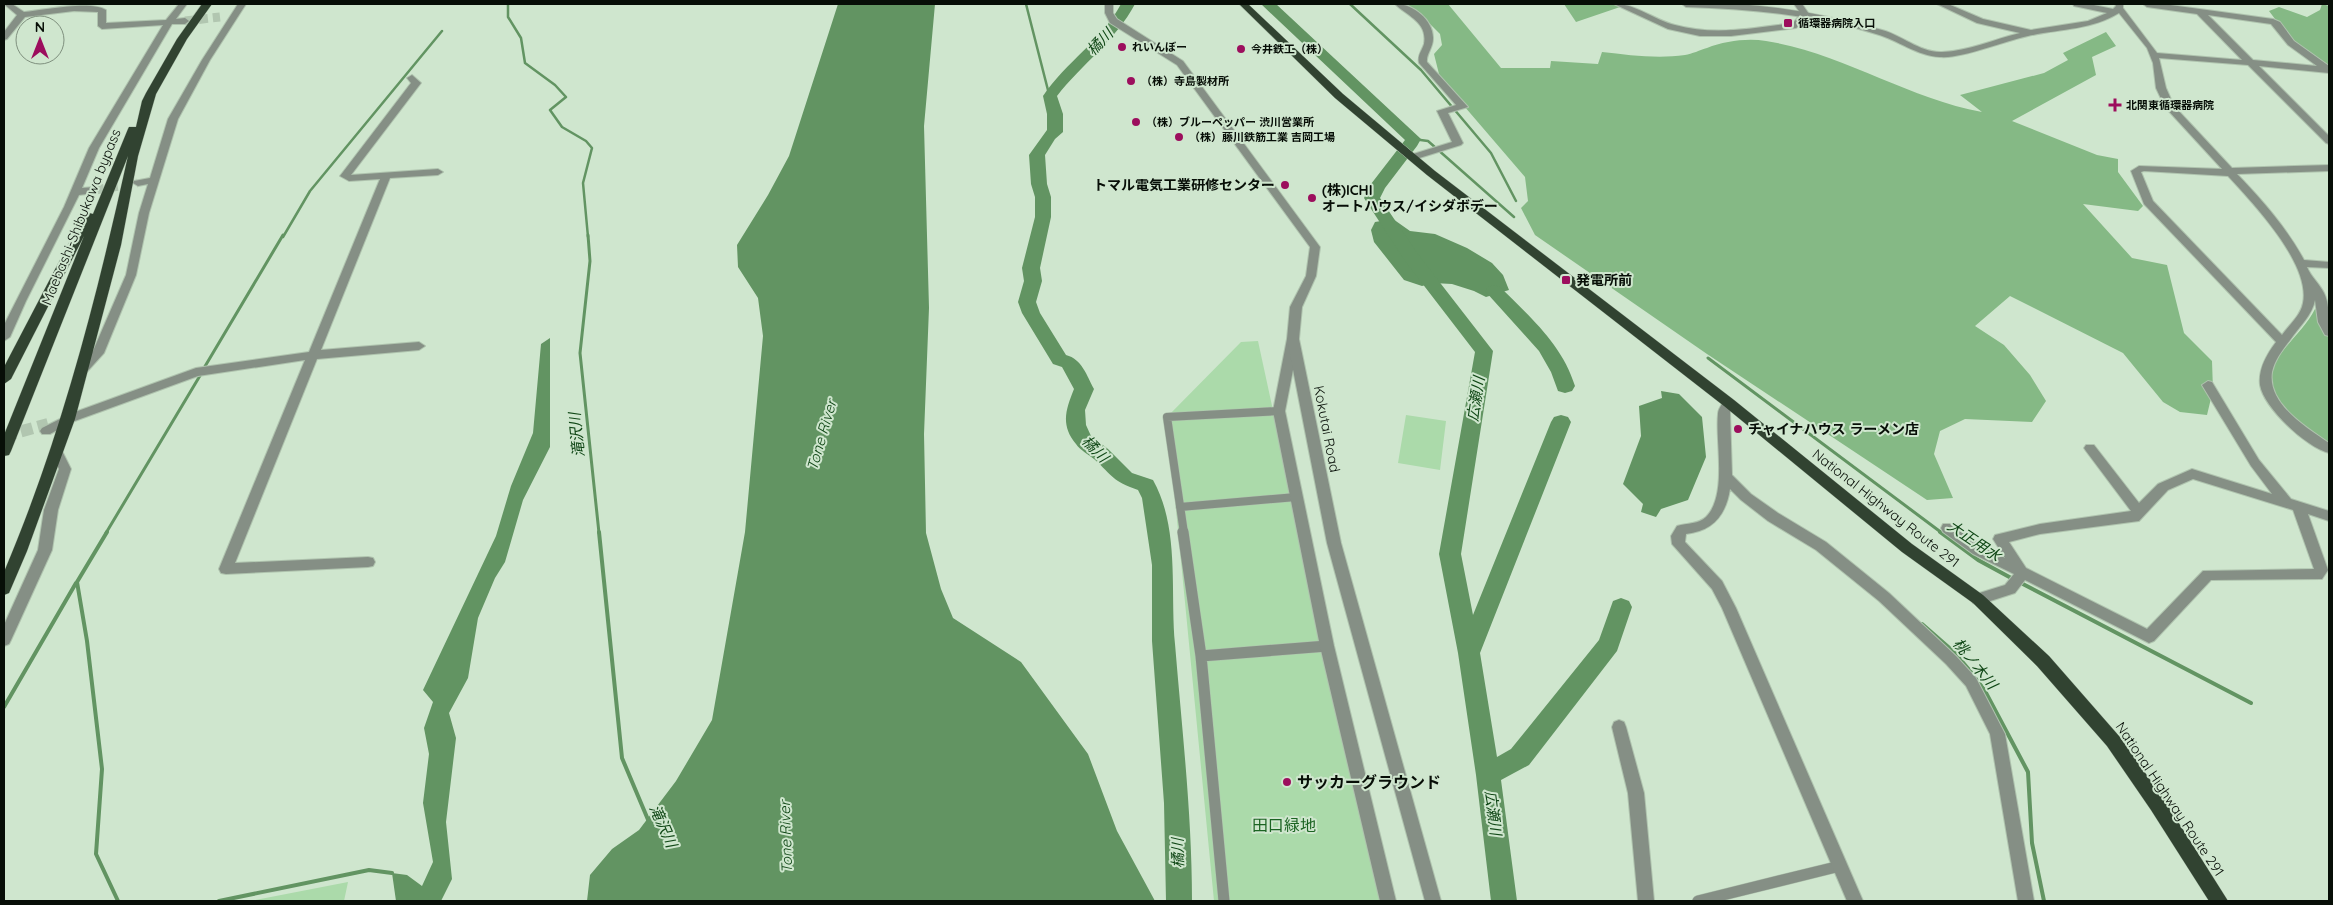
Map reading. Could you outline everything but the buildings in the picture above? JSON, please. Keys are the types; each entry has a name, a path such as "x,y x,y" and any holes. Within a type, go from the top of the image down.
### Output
{"highway":[{"name":"Maebashi-Shibukawa bypass","path":"4,451 132,132 151,93 192,23 207,4"},
{"name":"National Highway Route 291","path":"1243,4 1339,96 1408,154 1729,403 1907,548 1978,599 2043,661 2107,734 2157,804 2220,901"},
{"path":"4,589 68,419 115,245 133,156 151,93"},
{"path":"4,379 76,242 117,150 132,132"}],"street":[{"path":"8,4 22,14 102,10 102,26 185,21"},
{"path":"4,337 75,192 94,148 169,22 183,4"},
{"path":"81,371 98,354 131,275 144,213 173,119 232,17 242,4"},
{"name":"Kokutai Road","path":"1109,4 1109,13 1113,21 1180,62 1308,235 1314,247 1312,276 1296,307 1293,339 1334,544 1433,901"},
{"path":"1399,4 1423,21 1429,39 1422,57 1423,63 1461,108 1442,111 1458,143 1408,154"},
{"path":"1618,4 1672,27 1700,33 1731,33 1790,26 1800,23 1805,14"},
{"path":"1686,4 1746,6 1805,14 1881,32 1925,52 1942,55 2031,33 2080,25 2118,8"},
{"path":"1798,4 1805,14"},
{"path":"1941,4 1980,21 2031,33"},
{"path":"2077,4 2108,10 2118,8"},
{"path":"2147,4 2273,22 2277,24 2291,43 2328,69"},
{"path":"2118,8 2131,22 2154,55 2161,88 2170,107 2230,172 2285,236 2301,267 2319,294 2324,322 2329,332"},
{"path":"2200,12 2329,141"},
{"path":"4,37 22,14"},
{"path":"220,18 232,17"},
{"path":"2154,55 2328,69"},
{"path":"412,78 416,83 345,176 348,178 438,172"},
{"path":"2282,342 2148,202 2136,171 2143,168 2230,172 2329,168"},
{"path":"368,562 226,569 386,176"},
{"path":"138,183 154,180"},
{"path":"75,192 95,190"},
{"path":"2301,267 2329,265"},
{"path":"2301,267 2310,292 2309,309 2282,342 2270,361 2265,375 2266,387 2301,431 2329,449"},
{"path":"1293,339 1279,411 1327,646 1388,901"},
{"path":"47,428 196,372 313,355 419,346"},
{"path":"1948,528 2019,578 2149,638 2208,575 2316,575 2321,570 2292,504 2255,463 2208,386"},
{"path":"1729,403 1724,412 1726,477 1716,514 1701,527 1682,530 1678,536 1679,544 1717,585 1856,901"},
{"path":"1224,901 1201,656 1167,417 1279,411"},
{"path":"2090,448 2139,512"},
{"path":"4,640 45,550 51,510 65,468 57,452"},
{"path":"2019,578 2000,539 2040,529 2134,517 2163,487 2192,474 2329,516"},
{"path":"1726,477 1746,497 1774,517 1822,546 1884,596 1951,660 1971,682 1997,734 2026,901"},
{"path":"1180,507 1296,497"},
{"path":"1978,599 2019,578"},
{"path":"1201,656 1327,646"},
{"path":"1620,727 1636,793 1646,901"},
{"path":"1698,901 1840,866"}],"green space":[{"name":"田口緑地","path":"1258,341 1380,901 1214,901 1167,417 1241,342"},
{"path":"1406,415 1446,421 1440,470 1398,463"},
{"path":"348,882 344,901 250,901"}],"shaded area":[{"path":"1407,4 1448,4 1501,68 1550,68 1551,61 1598,64 1602,52 1643,56 1675,56 1729,42 1759,40 1821,55 1927,97 1982,112 1960,95 2044,73 2068,60 2063,53 2106,32 2116,46 2092,57 2096,75 2012,121 2097,155 2118,159 2118,172 2143,206 2138,211 2083,204 2132,258 2167,265 2184,333 2212,361 2213,390 2207,415 2180,412 2163,402 2123,353 2010,296 1975,326 2004,345 2030,375 2046,401 2032,422 1965,419 1940,431 1934,454 1953,498 1927,500 1707,354 1535,235 1521,208 1528,201 1525,177 1440,78 1434,54 1442,45 1440,34"},
{"path":"1564,4 1616,4 1623,6 1576,22"},
{"path":"2322,4 2329,6 2329,68 2293,43 2269,11 2279,7 2307,17 2320,10"},
{"path":"2315,309 2329,313 2329,445 2301,426 2283,407 2271,387 2269,377 2279,356"}],"water":[{"name":"Tone River","path":"838,4 935,4 924,126 929,308 924,434 926,533 941,589 953,618 1021,662 1088,754 1117,831 1155,901 587,901 590,875 612,849 639,830 676,781 712,720 745,532 763,336 758,298 738,267 737,245 768,195 789,156"},
{"path":"1393,219 1410,231 1435,234 1467,248 1492,263 1503,275 1509,290 1486,297 1452,284 1433,283 1422,286 1404,280 1374,242 1371,230 1375,222"},
{"path":"550,338 550,447 523,500 505,562 495,578 478,618 468,678 449,713 456,738 446,822 452,879 441,901 396,901 392,873 407,875 422,886 433,862 423,803 429,754 424,728 433,702 423,690 496,536 511,486 533,433 541,344"},
{"path":"1661,391 1679,394 1702,417 1706,457 1688,500 1661,509 1656,517 1641,512 1643,504 1623,484 1641,436 1639,406 1662,398"}],"waterway":[{"name":"滝沢川","path":"508,4 508,17 521,38 525,63 555,85 566,97 550,110 562,127 586,141 592,148 583,183 588,237"},
{"path":"1026,4 1050,98"},
{"name":"橘川","path":"1128,4 1118,22 1072,69 1050,96 1055,114 1055,132 1049,136 1037,155 1039,184 1043,197 1043,217 1031,268 1033,281 1027,302 1031,313 1060,360 1068,362 1074,369 1084,389 1075,410 1076,425 1083,440 1101,454 1125,478 1146,485 1152,498 1163,565 1163,641 1177,803 1179,901"},
{"name":"広瀬川","path":"1268,4 1413,139 1412,143 1377,187 1372,198 1397,238 1484,351 1450,554 1469,653"},
{"path":"1350,4 1421,70 1491,153 1516,201"},
{"path":"283,237 310,191 442,31"},
{"name":"大正用水","path":"1413,139 1428,141 1514,217"},
{"path":"204,368 283,235"},
{"name":"滝沢川","path":"588,235 590,261 580,353 599,533"},
{"path":"1494,291 1546,346 1561,372 1565,386"},
{"name":"大正用水","path":"1708,358 1942,533"},
{"path":"106,533 201,374"},
{"path":"1469,653 1561,422"},
{"path":"107,532 77,582 87,641 102,769 96,854 118,901"},
{"name":"滝沢川","path":"599,532 622,758 649,822"},
{"name":"大正用水","path":"1940,532 1978,560 2013,579"},
{"name":"大正用水","path":"2019,582 2251,703"},
{"path":"4,707 76,583"},
{"path":"1488,775 1520,757 1609,644 1621,607"},
{"name":"桃ノ木川","path":"1922,624 1954,652 1971,672"},
{"name":"広瀬川","path":"1469,653 1488,775"},
{"name":"桃ノ木川","path":"1976,679 1985,691 2028,772 2032,843 2044,901"},
{"name":"広瀬川","path":"1488,775 1504,901"},
{"path":"219,901 369,870 392,873"}],"tunnel":[{"path":"185,21 220,17"},
{"path":"95,190 137,183"},
{"path":"4,436 48,424"}],"place":[{"name":"循環器病院入口","path":"1788,23"},
{"name":"れいんぼー","path":"1122,47"},
{"name":"今井鉄工（株）","path":"1241,49"},
{"name":"（株）寺島製材所","path":"1131,81"},
{"name":"北関東循環器病院","path":"2115,105"},
{"name":"（株）ブルーペッパー 渋川営業所","path":"1136,122"},
{"name":"（株）藤川鉄筋工業 吉岡工場","path":"1179,137"},
{"name":"トマル電気工業研修センター","path":"1285,185"},
{"name":"(株)ICHI オートハウス/イシダボデー","path":"1312,198"},
{"name":"発電所前","path":"1566,280"},
{"name":"チャイナハウス ラーメン店","path":"1738,429"},
{"name":"サッカーグラウンド","path":"1287,782"}]}
